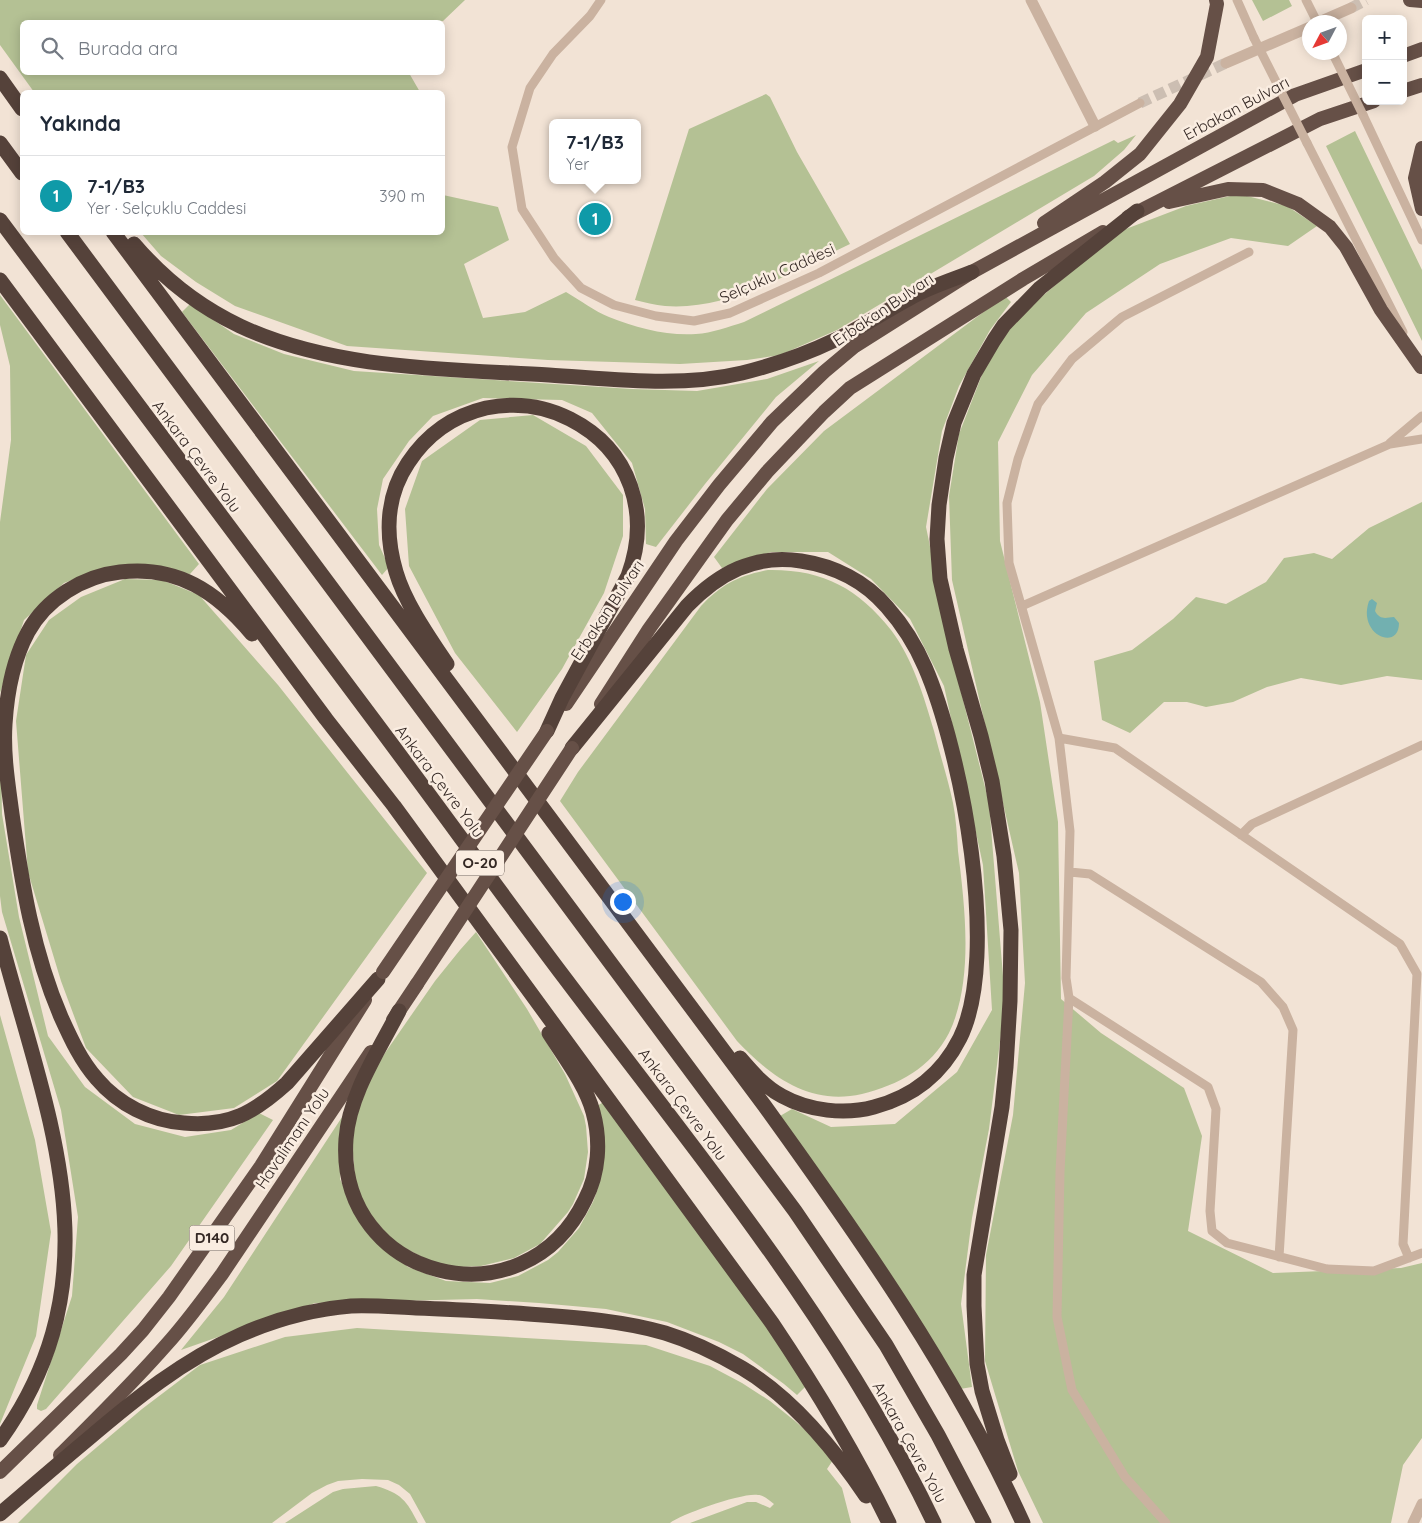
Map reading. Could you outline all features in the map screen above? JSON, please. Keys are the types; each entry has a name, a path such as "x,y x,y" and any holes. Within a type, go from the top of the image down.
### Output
{"highway":[{"path":"126,235 154,266 221,316 241,327 286,344 325,354 407,366 624,380 701,379 740,374 766,367 835,340 911,297 972,272 1105,182 1140,154 1180,104 1207,57 1217,4 1216,0"},
{"path":"1410,0 1422,1"},
{"path":"1407,55 1422,49"},
{"name":"Erbakan Bulvarı","path":"548,731 606,643 691,521 757,438 824,372 855,346 972,272 1295,95 1362,71"},
{"path":"0,78 20,106"},
{"path":"1407,90 1422,85"},
{"path":"572,748 649,629 727,520 766,472 850,388 1023,279 1137,211 1320,120 1363,105"},
{"path":"0,143 20,170"},
{"path":"1422,148 1415,178 1422,209"},
{"path":"1032,1523 997,1440 982,1391 974,1331 974,1275 1002,1108 1008,1033 1011,930 1004,856 992,781 944,601 940,579 938,524 946,458 954,423 974,374 994,340 1004,325 1040,288 1137,211 1185,197 1228,189 1263,190 1298,204 1330,226 1346,248 1381,310 1421,368"},
{"name":"Ankara Çevre Yolu","path":"0,220 760,1238 852,1375 891,1442 934,1523"},
{"name":"Ankara Çevre Yolu","path":"69,235 795,1212 886,1345 938,1435 984,1523"},
{"path":"115,235 813,1173 890,1284 974,1424 995,1463 1023,1523"},
{"path":"0,280 326,719 394,806 772,1323 799,1363 842,1435 889,1523"},
{"path":"548,731 562,698 628,576 634,559 638,513 624,470 609,447 600,438 577,422 548,408 522,404 506,405 474,411 448,422 423,443 405,467 397,484 388,518 389,542 396,573 413,609 439,652 570,845"},
{"path":"572,748 687,606 702,591 724,575 751,564 778,560 810,562 841,572 864,585 897,618 924,665 945,722 957,772 969,839 977,923 976,970 972,1001 960,1037 941,1067 926,1082 910,1093 895,1101 863,1110 831,1110 798,1103 775,1091 751,1071 661,967"},
{"path":"381,976 286,1083 263,1103 232,1119 209,1124 165,1121 122,1102 98,1081 71,1040 54,1000 32,931 22,885 8,787 4,743 10,684 14,666 27,634 35,620 56,599 68,590 97,576 133,570 151,571 192,582 216,599 241,622 394,806"},
{"name":"Havalimanı Yolu","path":"0,1472 121,1354 169,1297 261,1166 381,976 548,731"},
{"name":"Havalimanı Yolu","path":"0,1513 132,1382 168,1343 227,1266 417,984 572,748"},
{"path":"399,1011 361,1085 352,1106 347,1128 346,1164 359,1208 370,1225 387,1243 411,1260 432,1269 468,1275 503,1270 541,1253 559,1238 576,1218 582,1207 593,1182 596,1169 597,1126 593,1110 574,1072 482,926"},
{"path":"0,938 50,1116 60,1171 66,1239 63,1288 55,1327 23,1405 0,1440"},
{"path":"0,1513 153,1385 214,1348 263,1326 309,1313 349,1306 388,1306 545,1315 622,1323 666,1333 685,1340 745,1370 798,1413 814,1428 848,1470 882,1523"}],"street":[{"name":"Selçuklu Caddesi","path":"601,0 590,16 553,54 530,88 512,147 522,209 554,258 581,288 614,305 656,316 694,321 730,313 818,273 1140,103"},
{"path":"1031,0 1094,126"},
{"path":"1237,0 1254,38 1421,368"},
{"path":"1306,0 1314,15"},
{"path":"1334,15 1351,8"},
{"path":"1226,63 1302,30"},
{"path":"1336,60 1422,240"},
{"path":"1166,1523 1125,1477 1072,1390 1057,1317 1060,1172 1069,998 1066,978 1070,831 1059,738 1009,563 1007,503 1018,459 1038,404 1072,359 1122,317 1249,252"},
{"path":"1390,444 1422,416"},
{"path":"1022,606 1390,444 1422,439"},
{"path":"1059,738 1115,748 1400,944 1417,974"},
{"path":"1241,835 1252,824 1422,745"},
{"path":"1070,872 1090,874 1115,889 1261,982 1283,1007 1293,1030 1279,1256"},
{"path":"1409,1258 1403,1244 1417,974 1422,964"},
{"path":"1069,998 1169,1060 1208,1087 1216,1109 1210,1210 1212,1231 1227,1243 1327,1269 1374,1272 1422,1253"},
{"path":"1413,1523 1422,1504"}],"green space":[{"path":"0,0 465,0 444,20 20,20 20,73 0,45"},
{"path":"1252,0 1289,0 1292,6 1263,21"},
{"path":"22,75 410,75 419,90 33,90"},
{"path":"766,94 770,97 797,152 850,244 784,277 737,296 689,306 665,306 635,300 689,129"},
{"path":"1355,131 1422,270 1422,341 1326,146"},
{"path":"1136,135 1124,150 1094,176 837,330 780,355 747,360 680,364 548,360 347,346 235,306 196,282 161,256 143,235 445,235 445,195 498,207 509,240 464,264 483,318 525,312 566,292 603,315 630,325 674,334 696,334 744,322 1114,140 1118,143"},
{"path":"1239,194 1287,206 1317,226 1288,246 1231,238 1160,264 1086,313 1032,375 998,442 1000,541 1040,702 1058,822 1061,999 1101,1033 1184,1088 1202,1136 1188,1231 1273,1273 1401,1268 1422,1263 1422,1438 1403,1465 1391,1523 1043,1523 1018,1471 985,1361 986,1255 1013,1115 1025,983 1019,873 952,580 949,496 959,434 992,349 1026,310 1118,232 1186,206"},
{"path":"0,295 199,564 190,574 106,567 64,583 24,620 0,693 0,522 11,440 10,366 0,325"},
{"path":"1005,296 1011,302 990,330 959,386 942,431 926,527 956,672 989,803 1005,1001 989,1129 972,1218 961,1304 972,1387 960,1389 780,1116 792,1109 831,1127 895,1124 957,1072 992,1010 983,865 944,686 910,619 871,579 828,552 771,552 722,568 714,557 767,489 824,431"},
{"path":"190,304 234,334 284,354 354,371 632,389 697,391 767,379 819,361 776,397 656,547 646,544 645,509 632,463 592,413 562,400 483,398 433,416 409,441 383,479 377,509 379,545 389,567 382,575 182,312"},
{"path":"533,415 586,446 623,495 623,536 604,593 562,669 517,732 455,653 409,566 405,509 422,461 480,420"},
{"path":"1422,502 1422,680 1387,676 1341,685 1301,678 1267,687 1233,702 1206,707 1187,702 1164,702 1130,733 1102,720 1094,661 1132,650 1173,619 1196,597 1226,604 1266,582 1284,558 1314,553 1332,559 1369,528"},
{"path":"768,570 805,573 822,577 837,584 852,592 865,603 891,630 906,653 922,692 949,785 954,809 966,944 962,990 957,1013 942,1045 923,1065 901,1080 862,1094 843,1097 825,1096 809,1092 793,1086 778,1077 750,1054 737,1041 560,801 578,772 701,606 716,592 731,582"},
{"path":"125,579 162,580 199,595 278,685 427,873 277,1081 234,1108 179,1115 133,1097 86,1048 61,981 28,872 16,721 26,655 49,620 81,597"},
{"path":"0,709 2,814 19,917 48,1036 85,1087 135,1124 185,1137 231,1130 259,1113 273,1120 171,1266 46,1409 41,1411 37,1409 37,1405 72,1296 78,1217 61,1110 2,912 0,896"},
{"path":"476,932 527,1009 565,1074 584,1116 588,1152 584,1179 573,1204 540,1244 514,1258 481,1266 460,1267 438,1265 393,1242 362,1204 356,1191 351,1128 374,1071 385,1053 435,981"},
{"path":"0,1015 35,1140 51,1232 36,1336 0,1424"},
{"path":"605,1101 753,1307 806,1386 797,1395 743,1354 719,1342 667,1322 606,1309 539,1303 477,1299 315,1303 181,1350 224,1297 344,1114 340,1179 355,1212 378,1242 408,1267 446,1281 490,1283 518,1276 548,1260 558,1252 579,1228 598,1188 597,1106"},
{"path":"357,1328 646,1345 710,1366 770,1401 814,1438 833,1460 827,1469 842,1488 851,1523 690,1523 747,1502 756,1502 770,1508 774,1504 762,1496 751,1495 713,1504 686,1514 670,1523 426,1523 410,1494 399,1485 388,1480 362,1479 338,1481 327,1485 312,1493 272,1523 18,1523 77,1464 142,1409 200,1365 285,1337"},
{"path":"376,1486 392,1492 402,1499 418,1523 285,1523 333,1492 343,1489"}],"water":[{"path":"1372,599 1377,603 1375,611 1379,616 1383,618 1394,617 1399,623 1397,632 1393,637 1386,638 1373,631 1367,613 1369,601"}],"tunnel":[{"path":"1351,8 1366,0"},
{"path":"1140,103 1226,63"}],"place":[{"name":"7-1/B3","path":"595,219"}]}
